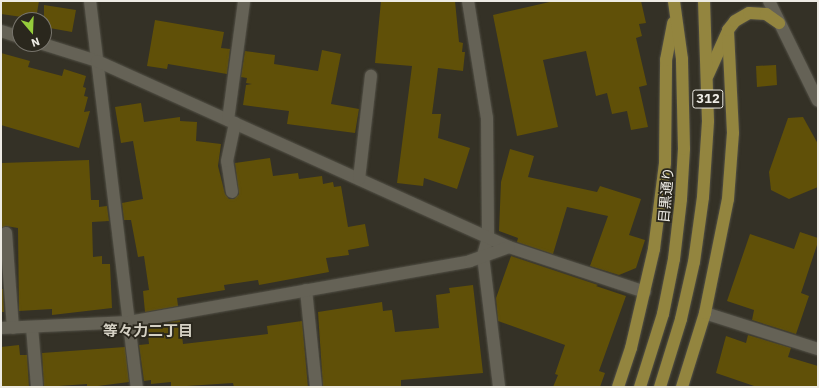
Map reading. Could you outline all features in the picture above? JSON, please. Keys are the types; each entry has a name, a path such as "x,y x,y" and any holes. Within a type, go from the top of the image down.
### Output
{"main road":[{"name":"目黒通り","path":"640,387 662,314 674,259 681,199 684,149 682,59 674,1"},
{"name":"312","path":"660,387 681,319 692,269 703,198 708,76 704,1"},
{"path":"708,76 728,30 735,21 749,13 766,14 779,23"},
{"path":"618,387 645,292 661,206 667,120 666,60 675,14"},
{"path":"682,387 705,313 728,199 733,133 728,30"},
{"path":"706,33 719,52 731,75"}],"street":[{"path":"90,1 137,387"},
{"path":"232,192 227,160 244,1"},
{"path":"468,1 487,118 488,238 483,256 499,387"},
{"path":"769,1 818,101"},
{"path":"1,31 12,34"},
{"path":"52,47 97,61 509,247 645,292"},
{"path":"359,179 371,76"},
{"path":"6,233 7,328 129,322 470,261 509,247"},
{"path":"306,290 316,387"},
{"path":"705,313 818,349"},
{"path":"32,327 37,387"}],"building":[{"path":"1,1 39,1 37,12 12,12 12,16 1,14"},
{"path":"381,1 455,1 459,42 463,43 462,52 465,52 463,71 438,68 432,114 441,114 438,138 470,148 457,189 424,178 423,186 397,183 412,66 375,63"},
{"path":"554,1 641,1 646,23 639,24 642,36 636,38 647,85 639,87 648,127 631,130 627,111 612,114 607,93 596,96 586,51 543,60 558,127 517,136 493,15"},
{"path":"44,5 76,10 72,32 52,28 52,12 44,12"},
{"path":"155,20 224,32 221,48 230,49 227,74 168,64 167,69 147,66"},
{"path":"322,50 341,54 331,104 359,109 355,133 287,124 289,111 243,105 246,85 252,84 246,83 247,78 241,77 245,51 275,55 274,64 318,71"},
{"path":"1,53 30,61 28,67 62,76 64,69 86,76 83,87 86,88 84,96 88,97 84,112 90,111 79,148 1,125"},
{"path":"776,65 777,85 757,87 756,66"},
{"path":"141,103 144,122 180,117 180,121 197,122 196,141 221,144 218,166 225,194 229,199 234,199 239,194 235,163 270,158 273,176 298,173 299,179 322,176 323,184 333,182 334,187 341,186 348,227 365,224 369,246 348,250 349,255 326,258 329,272 259,285 258,280 224,285 225,290 177,298 178,306 145,312 143,291 149,290 144,256 138,257 131,220 124,220 122,203 143,199 133,141 121,143 115,107"},
{"path":"803,117 818,144 818,187 789,199 771,190 769,172 788,118"},
{"path":"510,149 534,156 528,177 597,192 600,186 641,199 629,235 645,240 636,268 619,275 590,266 608,216 567,207 553,254 517,242 518,238 499,231 501,182"},
{"path":"89,160 91,200 99,200 99,207 107,206 109,221 92,222 93,257 102,256 102,264 110,264 112,308 52,315 52,309 19,311 18,228 6,226 1,228 2,163"},
{"path":"800,232 818,238 818,242 801,293 809,296 796,334 752,320 754,310 727,301 750,234 794,249"},
{"path":"511,256 626,296 599,371 605,373 600,387 553,387 558,375 555,374 565,345 498,321 496,298"},
{"path":"473,285 483,373 401,380 401,387 323,387 318,312 382,302 383,311 392,310 395,332 439,328 436,295 450,293 449,288"},
{"path":"1,289 3,289 4,312 1,312"},
{"path":"180,320 183,344 268,334 267,326 302,321 308,387 234,387 233,383 171,387 171,382 151,384 151,380 144,381 139,345 149,344 147,326"},
{"path":"748,335 791,348 788,357 818,366 818,387 757,387 716,373 726,336 746,343"},
{"path":"19,345 20,355 27,355 29,387 1,387 1,347"},
{"path":"125,347 129,382 90,387 87,387 87,384 44,387 42,353"}],"district":[{"name":"等々力二丁目","path":"148,331"}]}
